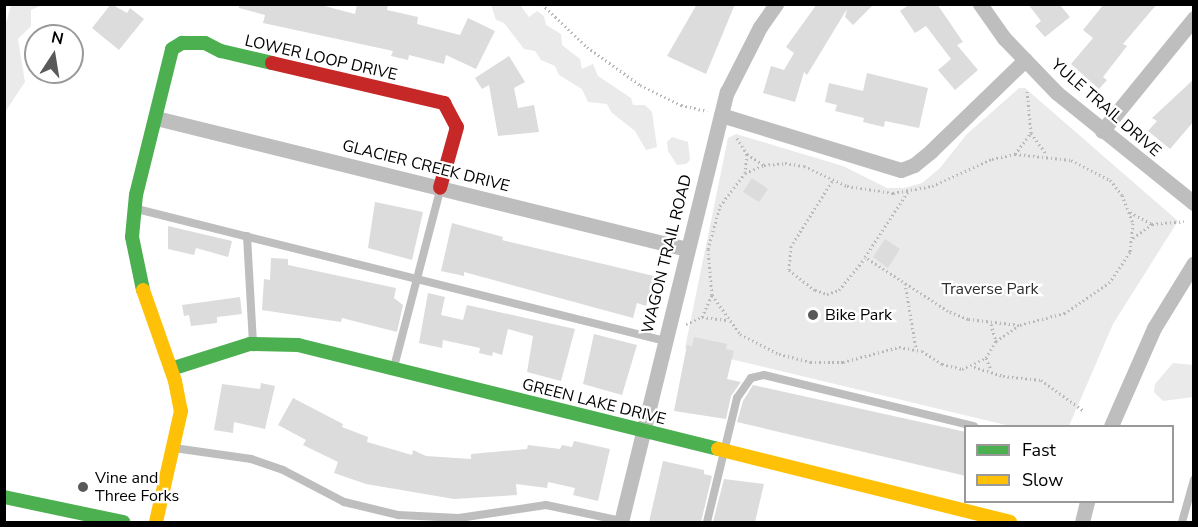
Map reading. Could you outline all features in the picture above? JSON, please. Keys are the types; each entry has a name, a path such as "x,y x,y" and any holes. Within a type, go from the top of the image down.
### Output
{"street":[{"name":"WAGON TRAIL ROAD","path":"621,522 721,115 732,83 760,27 776,4"},
{"name":"YULE TRAIL DRIVE","path":"980,4 1025,60 1102,131 1194,203"},
{"path":"1102,131 1194,18"},
{"name":"LOWER LOOP DRIVE","path":"156,118 172,49 182,43 205,43 221,51 444,103 456,119 457,128 440,188"},
{"path":"721,115 901,170 915,165 931,151 1025,60"},
{"path":"156,118 134,208 136,271 171,369 181,411 156,522"},
{"name":"GLACIER CREEK DRIVE","path":"156,118 687,249"},
{"path":"1111,425 1154,328 1194,262"},
{"name":"GREEN LAKE DRIVE","path":"171,369 253,344 298,345 1010,522"},
{"path":"4,497 123,522"},
{"path":"1082,522 1087,503"}],"lane":[{"path":"393,368 440,188"},
{"path":"134,208 665,341"},
{"path":"247,236 253,344"},
{"path":"707,522 743,384 764,375 970,425"},
{"path":"174,448 251,459 283,470 345,502 398,515 459,518 546,505 621,522"},
{"path":"1182,522 1194,480"}],"path":[{"path":"542,4 587,47 640,85 681,105 721,115"},
{"path":"1027,91 1030,133 1046,154"},
{"path":"1015,154 1030,133"},
{"path":"737,138 747,154 764,165"},
{"path":"746,173 747,154"},
{"path":"865,257 948,311 991,324 1019,325 1065,313 1097,295 1123,267 1133,238 1130,212 1110,180 1071,160 1046,154 1015,154 992,159 932,186 878,192 832,181 804,166 785,163 764,165 746,173 715,217 708,249 712,295 727,320 759,346 810,362 843,362 899,347 916,349 951,368 974,367 1041,380 1084,411"},
{"path":"832,181 791,246 789,270 815,290 827,294 839,290 865,257 909,190"},
{"path":"1130,212 1152,224"},
{"path":"1133,238 1152,224 1184,221"},
{"path":"905,283 916,349"},
{"path":"702,317 712,295"},
{"path":"686,324 702,317 727,320"},
{"path":"991,324 996,341"},
{"path":"974,367 986,358 996,341 1019,325"},
{"path":"986,358 992,371"}],"green space":[{"path":"11,5 42,5 31,10 31,24 24,24 24,33 18,39 24,84 5,112 5,27"},
{"path":"491,5 520,5 529,17 537,11 544,16 546,25 561,34 562,45 580,59 582,69 593,64 598,76 631,98 633,105 645,105 652,112 657,147 646,150 635,131 611,112 607,104 588,102 582,89 559,75 555,66 541,60 535,51 524,49 504,23 496,20"},
{"name":"Traverse Park","path":"1019,88 1025,88 1178,221 1113,324 1069,425 1006,425 685,348 728,138 736,134 843,166 887,188 904,188 922,183 939,169 967,134"},
{"path":"672,137 688,142 690,160 686,164 677,165 668,151 667,142"},
{"path":"1173,363 1193,365 1193,397 1163,401 1154,392 1155,384"}],"building":[{"path":"111,4 127,13 130,8 144,19 119,50 92,28"},
{"path":"239,4 317,4 355,14 357,4 388,4 387,10 418,17 417,24 460,35 468,18 495,31 476,69 446,55 444,64 409,55 408,60 391,56 393,51 263,23 265,15 239,8"},
{"path":"697,4 735,4 706,74 667,56"},
{"path":"817,4 874,4 853,25 845,17 847,9 807,75 804,72 795,102 763,93 771,66 784,70 794,53 786,47"},
{"path":"910,4 937,4 963,42 957,45 978,70 955,90 938,70 951,59 926,26 915,33 900,11"},
{"path":"1028,4 1059,4 1070,17 1045,37 1035,26 1041,21"},
{"path":"1104,4 1157,4 1123,44 1127,46 1103,77 1107,80 1099,89 1071,64 1093,38 1083,30"},
{"path":"509,56 525,82 514,88 518,108 534,105 539,132 498,136 489,85 482,89 475,78"},
{"path":"867,73 928,88 919,128 885,121 884,127 863,122 864,118 835,111 837,105 825,102 829,83 863,91"},
{"path":"1194,79 1194,121 1170,149 1148,131 1157,121 1152,118"},
{"path":"752,178 768,189 759,202 743,192"},
{"path":"375,202 423,212 412,260 368,248"},
{"path":"452,223 503,237 502,240 654,276 646,306 637,303 633,318 464,272 464,276 441,271"},
{"path":"168,226 232,241 228,257 196,248 194,255 168,249"},
{"path":"885,239 900,249 888,268 873,257"},
{"path":"271,258 288,259 288,265 396,288 394,298 403,305 397,332 342,318 341,322 262,310 264,279 270,280"},
{"path":"428,293 445,297 441,315 463,320 467,305 575,329 561,381 527,372 533,336 508,329 502,355 493,352 492,356 479,353 480,348 443,340 442,348 419,343"},
{"path":"240,297 242,314 217,317 217,323 191,326 189,315 184,316 182,305"},
{"path":"594,334 637,345 622,395 583,384"},
{"path":"694,337 727,344 726,349 734,351 727,379 741,382 731,396 726,419 674,411 687,345 692,346"},
{"path":"261,383 275,386 265,429 234,422 233,433 214,430 222,384 260,389"},
{"path":"753,385 964,432 964,476 737,422 743,401"},
{"path":"293,398 343,424 342,427 368,437 367,442 412,455 413,450 426,456 471,459 471,454 527,449 528,445 560,449 562,445 572,447 574,441 610,449 598,501 573,495 575,488 548,482 547,488 516,484 517,495 454,499 366,484 334,473 338,462 303,445 306,440 278,425"},
{"path":"663,461 704,470 704,474 712,476 701,522 649,522"},
{"path":"724,479 764,484 755,522 713,522"}],"traffic: fast":[{"path":"143,290 132,237 136,195 172,49 182,43 205,43 221,51 272,63"},
{"path":"171,369 250,344 298,345 718,449"},
{"path":"4,497 123,522"}],"traffic: slow":[{"path":"143,290 175,381 181,411 156,522"},
{"path":"718,449 1010,522"}],"traffic: jam":[{"path":"272,63 444,103 457,127 440,188"}],"place":[{"name":"Bike Park","path":"813,315"},
{"name":"Vine and Three Forks","path":"83,487"}]}
